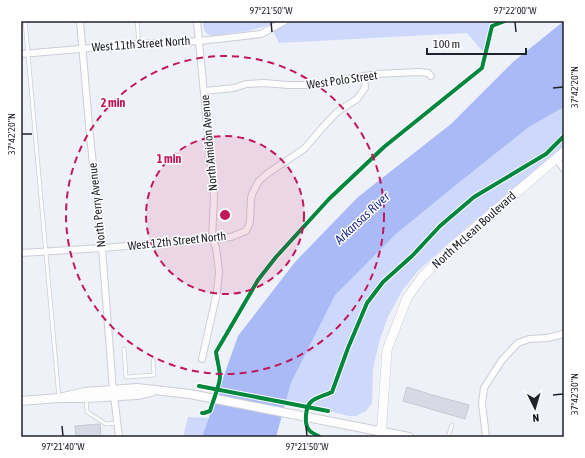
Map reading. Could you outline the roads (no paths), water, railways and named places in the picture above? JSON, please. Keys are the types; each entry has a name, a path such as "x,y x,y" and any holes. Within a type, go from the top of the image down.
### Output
{"main road":[{"name":"North McLean Boulevard","path":"381,434 386,350 407,298 422,277 452,247 564,152"}],"street":[{"name":"North Perry Avenue","path":"80,21 119,437"},
{"name":"North Amidon Avenue","path":"197,21 214,197 212,239 216,247 219,272 217,292 202,359"},
{"name":"West 11th Street North","path":"21,54 261,34 285,21"},
{"name":"West Polo Street","path":"204,91 234,88 246,84 264,83 308,85 377,74 419,72 428,73 431,76"},
{"name":"West 12th Street North","path":"21,253 212,239 231,237 246,230 250,220 251,198 259,181 268,173 304,149 337,112 357,100 365,88 364,76"},
{"path":"556,159 564,169"},
{"path":"486,437 482,403 484,388 502,360 518,343 529,339 546,338 564,333"},
{"path":"59,398 85,392 137,395 158,391 190,394 337,423 381,434 409,437"},
{"path":"21,401 59,398 86,398 114,393"}],"lane":[{"path":"25,21 59,398"},
{"path":"137,21 140,44"},
{"path":"124,349 126,377 154,375 153,360"},
{"path":"86,398 87,412 106,424 117,423"},
{"path":"448,437 452,425"}],"water":[{"name":"Arkansas River","path":"564,21 564,107 529,127 396,234 335,295 291,383 276,437 202,437 238,336 295,262 358,197 451,124 513,62"}]}
